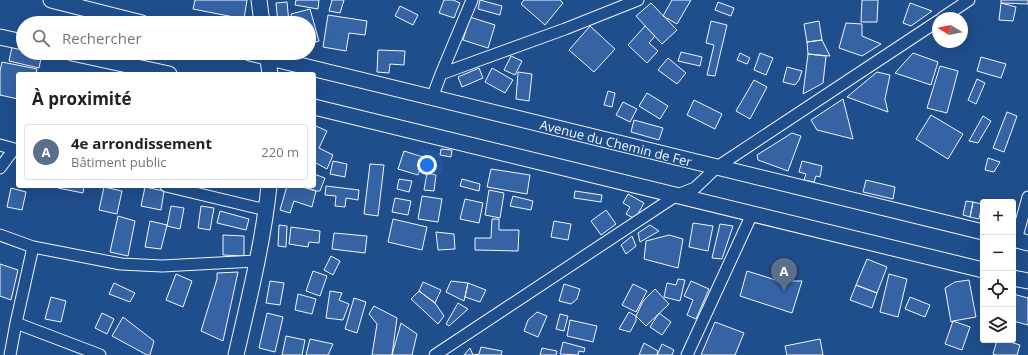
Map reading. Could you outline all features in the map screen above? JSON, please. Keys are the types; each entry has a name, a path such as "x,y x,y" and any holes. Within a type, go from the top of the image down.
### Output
{"main road":[{"path":"50,0 114,16"},
{"path":"259,0 261,16"},
{"path":"0,37 16,40"},
{"path":"104,60 160,72"},
{"path":"268,60 270,72"},
{"name":"Avenue du Chemin de Fer","path":"286,60 432,98 980,231"},
{"path":"316,107 980,269"},
{"path":"236,355 257,261 269,188"},
{"path":"1016,279 1028,281"}],"street":[{"path":"432,98 472,0"},
{"path":"441,74 565,29 638,0"},
{"path":"951,12 969,0"},
{"path":"435,355 677,196 695,188 717,167 932,25"},
{"path":"0,145 16,150 0,168"},
{"path":"174,188 266,210"},
{"path":"1019,241 1028,197"},
{"path":"687,355 752,214"},
{"path":"0,235 33,247 121,264 162,266 257,261"},
{"path":"10,355 33,247"},
{"path":"16,323 100,355"}],"building":[{"path":"195,0 247,0 244,16 229,16 193,9"},
{"path":"296,0 319,0 318,9 295,5"},
{"path":"332,0 344,0 340,13 329,11"},
{"path":"444,0 453,0 460,3 454,18 439,13"},
{"path":"480,0 502,6 500,15 478,9"},
{"path":"524,0 560,0 563,3 545,25 521,4"},
{"path":"672,0 691,0 677,24 663,16"},
{"path":"862,0 878,0 877,22 861,22"},
{"path":"1001,0 1028,0 1028,4 1001,3"},
{"path":"287,2 288,16 277,16 276,3"},
{"path":"718,2 734,8 731,16 715,10"},
{"path":"651,3 677,30 662,44 636,16"},
{"path":"910,3 932,11 911,26 903,23"},
{"path":"1001,3 1016,7 1013,21 999,20"},
{"path":"400,6 418,15 413,25 395,16"},
{"path":"310,9 312,16 291,16 291,14"},
{"path":"328,15 367,21 365,35 349,33 346,51 323,47"},
{"path":"470,17 495,25 488,48 463,40"},
{"path":"711,21 727,25 715,76 707,75 714,45 706,43"},
{"path":"819,21 822,40 807,42 804,24"},
{"path":"846,23 862,24 862,36 881,44 862,56 839,48"},
{"path":"590,26 615,49 594,72 569,50"},
{"path":"645,26 655,36 649,43 658,51 647,63 628,45"},
{"path":"316,30 319,41 316,42"},
{"path":"822,40 830,56 808,54 807,42"},
{"path":"12,47 16,48 16,60 41,60 39,68 9,61"},
{"path":"378,50 405,51 404,65 390,64 389,73 377,72"},
{"path":"681,52 702,57 700,66 678,61"},
{"path":"740,53 750,58 747,64 737,60"},
{"path":"760,53 773,58 766,75 754,70"},
{"path":"913,53 938,62 931,85 895,73"},
{"path":"808,54 826,56 823,83 803,94"},
{"path":"511,56 522,61 515,75 504,70"},
{"path":"981,57 1006,64 1001,78 977,71"},
{"path":"668,58 686,73 677,84 658,70"},
{"path":"2,62 37,69 36,72 16,72 16,99 0,95 0,71"},
{"path":"940,66 958,71 947,113 927,108"},
{"path":"787,67 802,71 799,80 795,85 783,82"},
{"path":"479,68 483,78 462,87 458,77"},
{"path":"492,68 513,80 505,93 485,82"},
{"path":"518,72 532,74 529,101 516,99"},
{"path":"877,72 890,75 885,99 888,112 847,97"},
{"path":"977,79 985,83 976,104 968,100"},
{"path":"754,80 767,87 750,119 736,111"},
{"path":"608,91 615,93 612,107 604,105"},
{"path":"647,93 668,106 660,119 639,106"},
{"path":"843,99 853,139 817,130 811,120"},
{"path":"694,100 722,114 715,129 687,115"},
{"path":"623,102 637,109 630,122 616,115"},
{"path":"1007,112 1017,116 1004,152 993,148"},
{"path":"931,115 963,134 948,159 916,139"},
{"path":"983,116 991,121 978,143 969,141"},
{"path":"634,120 663,128 659,140 631,132"},
{"path":"316,126 327,131 319,148 333,155 327,169 316,163"},
{"path":"792,133 801,136 788,171 758,160 757,155"},
{"path":"441,149 452,150 451,157 440,155"},
{"path":"404,151 423,157 418,175 398,169"},
{"path":"988,158 1000,162 994,172 985,170"},
{"path":"333,161 347,164 345,177 330,174"},
{"path":"802,161 822,166 820,177 816,176 814,182 804,180 806,174 799,172"},
{"path":"370,164 384,165 378,216 364,214"},
{"path":"491,169 530,175 527,194 487,187"},
{"path":"427,173 436,175 434,191 424,190"},
{"path":"316,175 325,178 320,191 309,188 316,188"},
{"path":"399,179 412,181 409,192 397,189"},
{"path":"462,179 480,184 479,191 460,186"},
{"path":"866,180 895,187 893,199 863,192"},
{"path":"326,186 359,190 358,200 346,198 345,207 335,206 336,196 325,195"},
{"path":"11,188 26,192 22,210 7,207"},
{"path":"58,188 84,188 83,193"},
{"path":"104,188 122,191 117,214 99,210"},
{"path":"145,188 164,191 161,210 141,206"},
{"path":"286,188 306,188 316,191 312,207 294,201 290,213 280,210"},
{"path":"489,190 504,193 500,218 485,215"},
{"path":"575,191 602,195 601,202 574,198"},
{"path":"628,194 644,203 635,219 626,214 630,207 623,203"},
{"path":"422,196 442,199 438,222 418,219"},
{"path":"513,196 533,201 531,210 510,206"},
{"path":"395,198 411,201 408,215 392,212"},
{"path":"465,199 483,203 479,223 460,219"},
{"path":"966,201 973,202 970,217 963,215"},
{"path":"973,202 980,204 979,219 970,217"},
{"path":"171,206 184,208 180,229 167,226"},
{"path":"201,206 214,208 210,230 198,228"},
{"path":"606,210 616,224 601,235 591,221"},
{"path":"220,211 249,219 246,230 217,223"},
{"path":"118,216 135,221 128,256 110,252"},
{"path":"393,219 427,227 422,250 388,242"},
{"path":"492,219 499,219 499,230 519,230 518,251 475,250 475,238 491,238"},
{"path":"150,221 167,225 161,249 145,247"},
{"path":"554,221 571,224 568,240 551,237"},
{"path":"693,223 713,226 708,251 689,247"},
{"path":"720,224 733,226 722,259 712,258"},
{"path":"279,225 287,226 286,247 278,246"},
{"path":"650,225 659,231 640,242 638,233"},
{"path":"291,227 320,231 319,243 309,242 308,247 289,244"},
{"path":"436,232 454,234 455,249 438,250"},
{"path":"334,233 367,236 365,253 332,249"},
{"path":"223,235 244,236 244,256 223,255"},
{"path":"669,235 683,239 678,268 644,259 646,241"},
{"path":"632,236 636,246 626,254 621,245"},
{"path":"331,256 340,261 333,275 324,270"},
{"path":"867,259 887,267 877,293 856,285"},
{"path":"0,264 18,270 11,300 0,296"},
{"path":"313,271 327,276 320,296 306,291"},
{"path":"747,271 779,281 802,281 792,313 740,296"},
{"path":"238,272 223,341 201,331 217,279 217,273"},
{"path":"176,274 192,281 183,307 166,300"},
{"path":"889,274 907,279 898,317 880,312"},
{"path":"678,279 685,280 680,301 664,297 667,283 676,285"},
{"path":"969,280 976,317 951,322 945,288 955,282"},
{"path":"270,281 284,283 280,305 266,303"},
{"path":"451,281 468,283 464,301 446,292"},
{"path":"691,281 709,289 696,319 687,315 693,300 684,296"},
{"path":"423,282 441,290 435,303 419,291"},
{"path":"114,283 135,293 130,302 109,294"},
{"path":"468,283 486,290 480,302 465,297"},
{"path":"564,284 580,289 577,299 571,304 559,301"},
{"path":"633,284 647,291 636,312 622,305"},
{"path":"856,285 877,293 872,308 850,300"},
{"path":"655,289 669,304 646,326 636,316 643,301"},
{"path":"330,291 342,293 339,300 349,304 343,320 326,318"},
{"path":"419,291 435,303 444,316 438,324 411,299"},
{"path":"298,294 316,299 312,314 295,310"},
{"path":"1016,295 1028,298 1028,325 1016,322"},
{"path":"51,297 66,301 61,322 45,319"},
{"path":"910,297 930,305 925,317 905,309"},
{"path":"354,298 366,302 357,333 345,329"},
{"path":"458,303 468,309 449,326 446,324"},
{"path":"374,306 397,318 392,355 372,355 377,324 369,314"},
{"path":"537,312 547,316 538,337 524,331 528,320"},
{"path":"629,312 636,316 636,321 630,332 619,329"},
{"path":"102,313 114,319 107,334 95,328"},
{"path":"267,313 283,317 275,352 259,348"},
{"path":"659,313 671,322 662,335 650,327"},
{"path":"560,314 568,316 564,331 556,329"},
{"path":"123,317 154,341 150,355 147,355 112,336"},
{"path":"570,320 597,326 593,342 567,336"},
{"path":"953,321 970,327 962,350 945,344"},
{"path":"715,322 744,333 735,355 701,355"},
{"path":"401,323 417,334 412,355 392,355"},
{"path":"286,336 305,340 302,355 282,355"},
{"path":"310,339 333,344 328,355 306,355"},
{"path":"820,339 823,355 787,355 785,346"},
{"path":"563,342 585,348 584,352 579,351 578,355 560,354"},
{"path":"644,343 658,351 657,355 639,355"},
{"path":"996,343 1014,343 1020,345 1017,355 993,354"},
{"path":"662,344 674,350 672,355 657,355"},
{"path":"481,347 502,351 501,355 473,355 479,354"},
{"path":"470,348 473,355 464,355"},
{"path":"542,348 557,351 556,355 540,355"}],"place":[{"name":"4e arrondissement","path":"784,291"}]}
